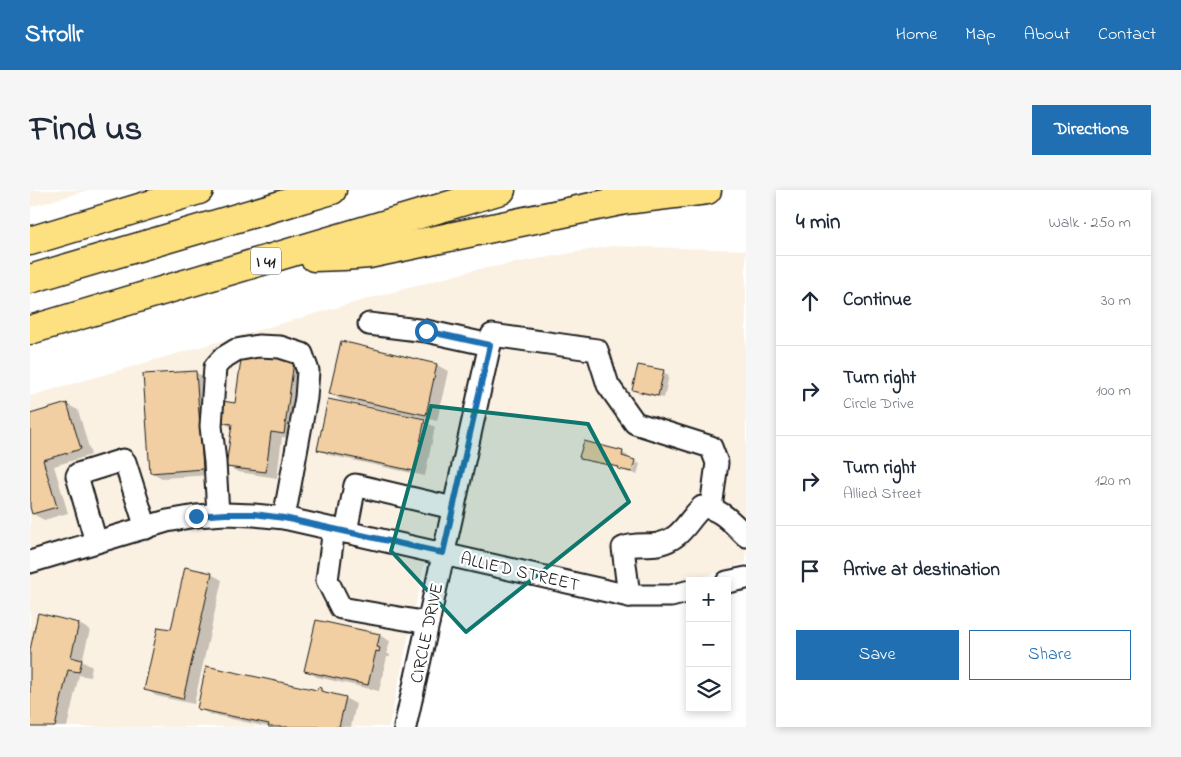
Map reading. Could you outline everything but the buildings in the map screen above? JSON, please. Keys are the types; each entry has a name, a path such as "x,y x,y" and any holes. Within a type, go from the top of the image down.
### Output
{"highway":[{"path":"30,241 199,190"},
{"path":"30,279 332,190"},
{"name":"I 41","path":"30,330 285,256 501,190"},
{"path":"285,256 369,254 618,202 655,195 707,190"}],"street":[{"path":"368,324 491,340 597,350 608,386 635,423 711,448 716,463 711,508"},
{"name":"CIRCLE DRIVE","path":"405,727 491,340"},
{"path":"218,514 211,426 215,367 222,358 236,350 258,346 272,346 302,354 308,371 306,398 284,518"},
{"path":"96,542 78,474 122,460 125,462 146,528"},
{"path":"428,623 342,608 326,580 340,531 356,486 453,508"},
{"path":"629,596 623,548 629,545 657,544 671,539 685,529 702,507 711,508 726,516 746,536"},
{"name":"ALLIED STREET","path":"30,562 186,518 218,514 254,514 284,518 629,596 671,596 686,592"},
{"path":"731,581 746,578"}],"highlighted area":[{"path":"431,406 588,424 629,502 466,632 391,551"}],"shaded area":[{"path":"30,190 89,190 30,207"},
{"path":"611,246 746,250 746,563 703,577 686,577 686,581 682,582 635,582 616,580 430,539 389,727 30,727 30,396 474,270"}],"route":[{"path":"196,516 254,514 284,518 443,553 490,345 426,331"}]}
